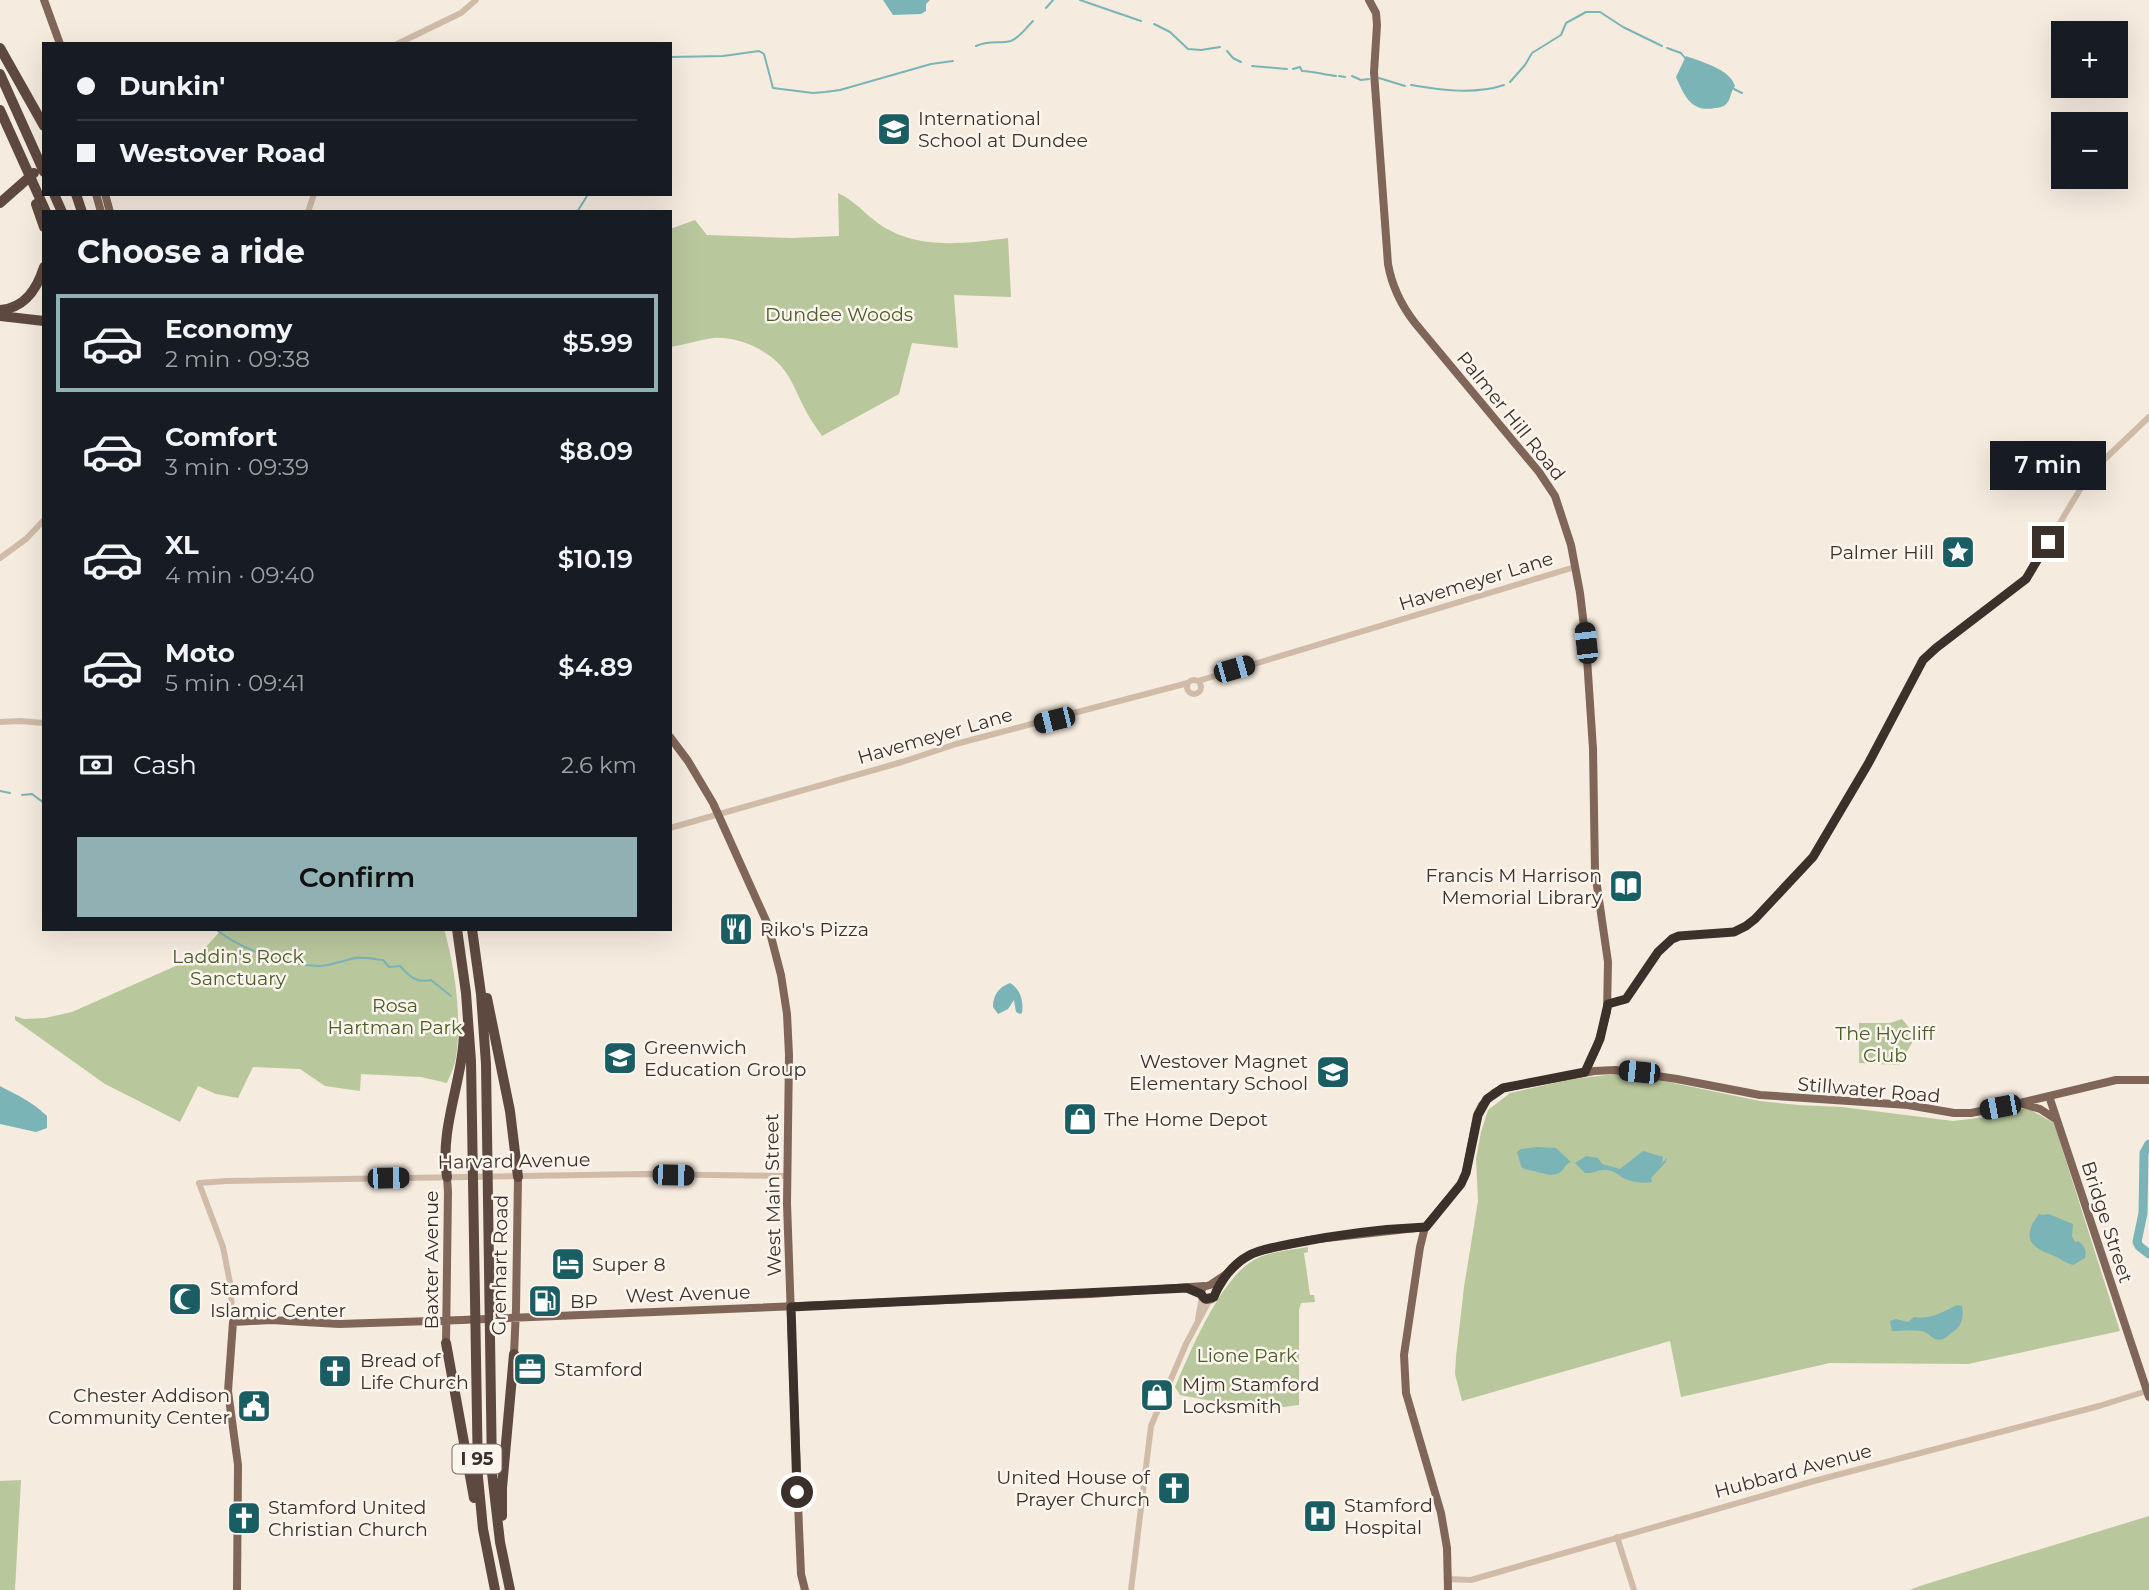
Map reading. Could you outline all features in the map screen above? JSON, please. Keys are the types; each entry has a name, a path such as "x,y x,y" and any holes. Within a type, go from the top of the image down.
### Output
{"highway":[{"path":"0,48 42,122"},
{"path":"0,75 42,168"},
{"path":"0,110 45,210"},
{"path":"14,141 42,221"},
{"path":"0,210 42,167"},
{"path":"0,203 42,174"},
{"path":"0,310 14,307 27,299 36,288 42,272"},
{"path":"0,316 42,321"},
{"name":"I 95","path":"457,931 471,1053 478,1477 483,1529 494,1585"},
{"name":"I 95","path":"472,931 485,1047 492,1473 503,1559 510,1590"},
{"path":"473,931 510,1111 518,1177"},
{"path":"447,1177 448,1126 463,1050 462,958"},
{"path":"446,1343 477,1521 494,1585"},
{"path":"503,1559 502,1488 514,1354"}],"main road":[{"path":"44,0 59,42"},
{"name":"Palmer Hill Road","path":"1369,0 1376,16 1374,72 1388,264 1394,289 1404,309 1518,445 1550,488 1565,523 1575,567 1586,643 1593,749 1595,872 1607,953 1608,1004 1600,1039 1585,1072"},
{"name":"West Main Street","path":"672,740 688,761 718,814 769,929 781,975 789,1055 791,1307 801,1574 805,1590"},
{"name":"Stillwater Road","path":"1426,1227 1461,1184 1466,1173 1478,1115 1487,1099 1503,1088 1585,1072 1615,1070 1639,1072 1760,1095 1908,1105 1954,1114 2020,1103 2116,1080 2149,1080"},
{"name":"Bridge Street","path":"2049,1096 2148,1394"},
{"path":"2020,1103 2040,1109 2057,1120"},
{"name":"Baxter Avenue","path":"446,1343 447,1177"},
{"name":"Grenhart Road","path":"514,1354 518,1177"},
{"path":"1207,1292 1244,1258 1263,1250 1346,1235 1426,1227 1420,1247 1404,1355 1404,1375 1408,1403 1441,1513 1447,1548 1448,1590"},
{"name":"West Avenue","path":"233,1322 271,1320 339,1324 791,1307 1187,1288 1207,1292"},
{"path":"233,1322 228,1391 238,1465 237,1590"}],"street":[{"path":"401,42 461,13 477,0"},
{"path":"1608,1004 1626,999 1658,952 1672,939 1679,936 1734,932 1746,926 1813,857 1868,764 1923,660 2026,579 2090,473 2149,417"},
{"path":"0,558 26,539 42,522"},
{"name":"Havemeyer Lane","path":"1198,681 1575,567"},
{"name":"Havemeyer Lane","path":"1201,689 1224,673"},
{"path":"1192,680 1198,681 1201,689 1196,693 1189,692 1188,683 1192,680"},
{"name":"Havemeyer Lane","path":"672,827 956,744 1188,683"},
{"name":"Havemeyer Lane","path":"1162,690 1189,692"},
{"path":"0,722 13,720 42,723"},
{"name":"Harvard Avenue","path":"233,1322 230,1283 223,1247 199,1183 239,1180 644,1174 788,1177"},
{"path":"1131,1590 1151,1426 1198,1320 1207,1292"},
{"name":"Hubbard Avenue","path":"1448,1580 1471,1580 1814,1481 2148,1394"},
{"path":"1617,1537 1634,1590"}],"green space":[{"name":"Dundee Woods","path":"838,193 852,201 877,223 905,237 948,243 1008,238 1011,297 954,295 958,348 912,343 899,394 822,436 785,371 759,349 740,341 722,338 672,347 672,228 695,220 707,235 791,238 839,236"},
{"path":"220,931 444,931 458,1009 458,1042 447,1083 421,1077 361,1074 360,1091 325,1086 300,1069 253,1067 238,1098 216,1094 198,1086 180,1122 105,1084 15,1020 15,1016 24,1019 45,1018 72,1012 198,956"},
{"name":"The Hycliff Club","path":"1902,1019 1916,1036 1899,1065 1859,1063 1859,1023 1890,1023"},
{"path":"1625,1073 1760,1101 1842,1107 1953,1121 2027,1108 2054,1123 2120,1331 1968,1364 1830,1363 1681,1397 1670,1341 1462,1401 1455,1374 1456,1357 1478,1201 1476,1159 1488,1110 1510,1093 1572,1079"},
{"name":"Lione Park","path":"1308,1247 1308,1252 1304,1253 1310,1295 1314,1295 1315,1302 1301,1303 1299,1310 1299,1405 1259,1410 1180,1395 1175,1387 1189,1354 1209,1314 1233,1278 1246,1265 1260,1257"},
{"path":"21,1480 15,1590 0,1590 0,1481"},
{"path":"2149,1516 2149,1590 1909,1590 1923,1585"}],"water":[{"path":"883,0 930,0 926,4 926,11 921,14 893,15"},
{"path":"1686,56 1715,67 1732,80 1735,86 1724,106 1700,108 1686,96 1676,77"},
{"path":"1010,983 1020,996 1022,1013 1016,1012 1014,1000 1008,1009 998,1014 993,1007 995,995"},
{"path":"0,1086 30,1102 47,1116 47,1128 36,1132 0,1124"},
{"path":"1537,1147 1556,1148 1571,1162 1555,1174 1524,1169 1517,1152"},
{"path":"1643,1151 1663,1157 1662,1163 1667,1158 1651,1178 1652,1182 1633,1182 1607,1170 1585,1173 1575,1163 1586,1156 1598,1158 1602,1164 1620,1169"},
{"path":"2040,1213 2073,1224 2072,1236 2075,1242 2078,1241 2083,1246 2085,1258 2073,1265 2032,1243 2031,1227"},
{"path":"1957,1305 1962,1306 1961,1322 1944,1339 1935,1339 1921,1331 1892,1331 1890,1321 1896,1319 1908,1322 1914,1317 1931,1316"}],"waterway":[{"path":"1046,8 1053,0"},
{"path":"1080,0 1141,21"},
{"path":"1510,82 1532,53 1561,35 1566,23 1586,12 1600,12 1662,46"},
{"path":"976,46 1011,41 1033,21"},
{"path":"1154,24 1170,32 1188,49 1220,47"},
{"path":"1667,48 1681,53 1685,58"},
{"path":"672,57 723,56 759,51 764,54 773,88 813,93 840,90 931,64 953,61"},
{"path":"1227,51 1241,62"},
{"path":"1252,66 1287,69"},
{"path":"1293,69 1300,67 1302,71 1336,76"},
{"path":"1339,76 1345,77"},
{"path":"1352,76 1361,80 1369,79"},
{"path":"1379,78 1405,86"},
{"path":"1411,85 1469,91 1504,85"},
{"path":"1734,89 1742,93"},
{"path":"578,210 587,196"},
{"path":"0,791 10,793"},
{"path":"22,795 32,794 42,802"},
{"path":"218,931 251,950 293,963 318,966 356,958 383,960 389,967 400,966 417,980 431,980 451,996"},
{"path":"2149,1144 2144,1153 2143,1213 2137,1242 2149,1254"}],"place":[{"name":"International School at Dundee","path":"894,129"},
{"name":"Palmer Hill","path":"1958,552"},
{"name":"Francis M Harrison Memorial Library","path":"1626,886"},
{"name":"Riko's Pizza","path":"736,929"},
{"name":"Greenwich Education Group","path":"620,1058"},
{"name":"Westover Magnet Elementary School","path":"1333,1072"},
{"name":"The Home Depot","path":"1080,1119"},
{"name":"Super 8","path":"568,1264"},
{"name":"Stamford Islamic Center","path":"185,1299"},
{"name":"BP","path":"545,1301"},
{"name":"Stamford","path":"530,1369"},
{"name":"Bread of Life Church","path":"335,1371"},
{"name":"Mjm Stamford Locksmith","path":"1157,1395"},
{"name":"Chester Addison Community Center","path":"254,1406"},
{"name":"United House of Prayer Church","path":"1174,1488"},
{"name":"Stamford Hospital","path":"1320,1516"},
{"name":"Stamford United Christian Church","path":"244,1518"}],"route":[{"path":"797,1492 791,1307 1187,1288 1210,1300 1228,1273 1244,1258 1256,1252 1309,1240 1426,1227 1461,1184 1466,1173 1478,1115 1487,1099 1503,1088 1585,1072 1600,1039 1608,1004 1626,999 1658,952 1672,939 1679,936 1734,932 1755,919 1813,857 1868,764 1923,660 2026,579 2048,542"}],"park label":[{"name":"Laddin's Rock Sanctuary","path":"238,967"},
{"name":"Rosa Hartman Park","path":"395,1016"}]}
